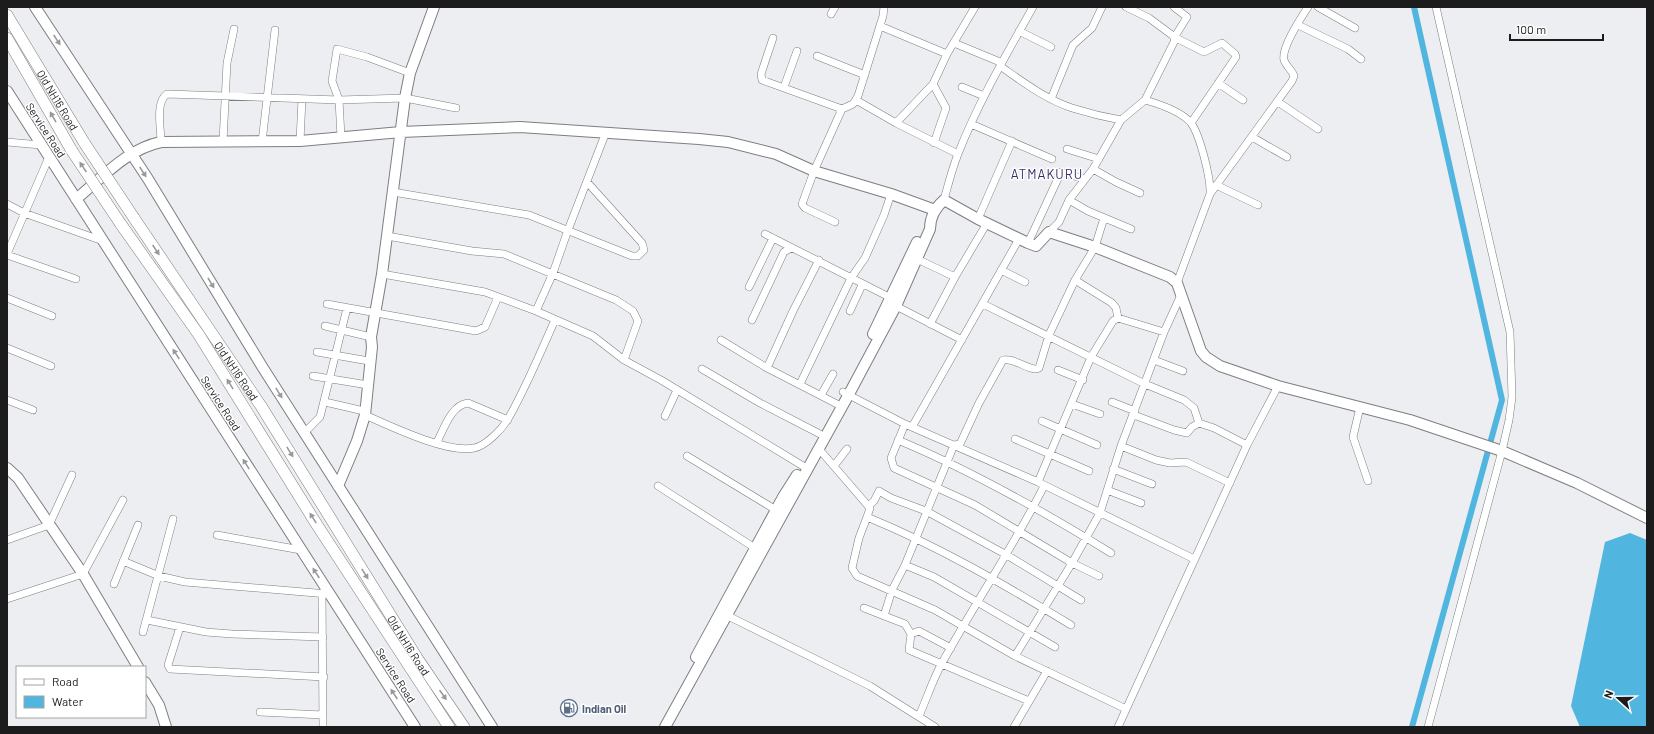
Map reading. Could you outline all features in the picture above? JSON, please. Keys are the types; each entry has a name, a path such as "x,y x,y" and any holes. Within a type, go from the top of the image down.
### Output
{"main road":[{"name":"Old NH16 Road","path":"7,15 84,144 261,406 417,658 464,727"},
{"name":"Old NH16 Road","path":"7,38 72,151 120,223 199,335 318,525 449,727"}],"street":[{"path":"35,7 131,153 304,433 492,727"},
{"path":"338,486 357,441 364,413 368,385 369,361 372,347 371,337 382,274 405,98 410,73 434,7"},
{"path":"830,14 835,7"},
{"path":"835,222 805,208 802,204 814,171 842,109 856,100 866,75 884,7"},
{"path":"896,123 933,84 947,54 975,7"},
{"path":"659,727 819,448 893,302 917,259 935,210 944,200 958,154 971,124 984,96 1033,7"},
{"path":"1051,99 1073,45 1092,28 1102,7"},
{"path":"1126,7 1149,18 1175,38 1204,52 1222,43 1235,54 1235,60 1218,82 1191,123"},
{"path":"944,200 982,221 1036,246 1059,222 1069,200 1093,169 1121,120 1145,100 1175,38 1187,17 1174,7"},
{"path":"1177,283 1210,194 1278,102 1294,76 1283,56 1286,45 1308,7"},
{"path":"1318,7 1355,28"},
{"path":"1428,727 1499,450 1509,420 1512,397 1510,332 1436,7"},
{"path":"1298,25 1348,49 1360,59"},
{"path":"880,26 947,54"},
{"path":"223,141 224,96 227,63 234,29"},
{"path":"262,142 275,30"},
{"path":"1020,30 1051,47"},
{"path":"774,38 761,77 762,80 842,109"},
{"path":"954,43 1000,62 1000,66 1051,99 1071,108 1121,120"},
{"path":"341,137 339,100 332,81 337,49 367,57 410,73"},
{"path":"784,87 797,51"},
{"path":"817,56 866,75"},
{"path":"1218,82 1243,100"},
{"path":"933,84 946,108 934,143"},
{"path":"962,87 984,96"},
{"name":"Service Road","path":"7,91 301,550 326,593 415,727"},
{"path":"161,142 160,107 164,96 167,94 339,100 405,98 456,108"},
{"path":"300,141 302,99"},
{"path":"856,100 896,123 958,154"},
{"path":"1145,100 1168,106 1191,123 1198,138 1210,184 1210,194"},
{"path":"1278,102 1318,129"},
{"path":"971,124 1052,159"},
{"path":"76,199 131,153 149,144 161,142 300,141 401,132 520,127 728,142 776,154 814,171 891,194 935,210"},
{"path":"536,312 553,273 606,132"},
{"path":"1252,137 1287,157"},
{"path":"930,324 982,221 1012,141"},
{"path":"7,142 41,146"},
{"path":"1067,149 1099,159"},
{"path":"49,157 7,254 76,279"},
{"path":"1093,169 1140,193"},
{"path":"1084,179 1061,172 1024,241 1001,270 962,340 909,426 898,440 891,460 894,468 975,505 1072,563 1099,576"},
{"path":"393,192 517,212 568,230 632,256 638,256 644,250 642,243 587,182"},
{"path":"1216,185 1258,205"},
{"path":"800,384 851,278 865,258 884,215 891,194"},
{"path":"1069,200 1104,218 1131,229"},
{"path":"7,204 24,212 103,241"},
{"path":"954,445 960,444 979,403 1003,360 1011,359 1037,370 1039,368 1049,335 1075,280 1095,247 1104,218"},
{"path":"893,302 924,227 930,225"},
{"path":"1049,232 1095,247 1170,277 1177,283 1201,351 1206,357 1220,366 1278,386 1410,420 1499,450 1577,482 1647,518"},
{"path":"765,234 791,248 819,260 930,324 962,340"},
{"path":"387,236 472,251 504,254 616,300 633,311 638,321 624,360"},
{"path":"749,287 773,238"},
{"path":"752,320 784,252 791,248"},
{"path":"917,259 955,277"},
{"path":"767,368 793,311 819,260"},
{"path":"1001,270 1025,282"},
{"path":"382,274 473,290 498,297 593,336 624,360 803,466"},
{"path":"1075,280 1112,303 1116,308 1118,318"},
{"path":"850,311 862,284"},
{"path":"1015,656 1087,538 1100,513 1121,446 1164,332 1181,295"},
{"path":"327,304 476,331 485,327 498,297"},
{"path":"7,298 52,316"},
{"path":"983,304 1049,335 1145,384 1184,400 1194,408 1199,423"},
{"path":"304,433 318,420 325,402 334,355 347,308"},
{"path":"1038,482 1060,429 1083,380 1091,357 1113,321 1118,318 1164,332"},
{"path":"325,402 364,413 401,431 454,448 475,448 487,441 508,420 555,320"},
{"path":"325,326 340,331 371,337"},
{"path":"721,340 767,368 836,404"},
{"path":"7,348 51,366"},
{"path":"317,352 369,361"},
{"path":"1154,360 1183,371"},
{"path":"702,368 760,403 820,434"},
{"path":"1058,370 1083,380"},
{"path":"821,395 833,374"},
{"path":"313,376 368,385"},
{"path":"1118,727 1247,445 1278,386"},
{"path":"665,416 677,390"},
{"path":"666,727 755,548 803,466 836,404 846,393"},
{"path":"846,393 909,426 1038,482 1194,559"},
{"path":"7,400 33,410"},
{"path":"1112,402 1174,430 1187,433 1192,427 1199,423 1214,428 1247,445"},
{"path":"437,442 453,412 462,404 468,403 508,420"},
{"path":"1072,404 1100,414"},
{"path":"1360,407 1353,437 1368,481"},
{"path":"1042,421 1097,445"},
{"path":"1016,439 1089,471"},
{"path":"898,440 947,461 1087,538 1111,553"},
{"path":"884,616 892,590 905,565 954,445"},
{"path":"1121,446 1156,460 1186,462 1230,483"},
{"path":"819,448 870,508 859,538 852,568 857,576 935,610 1015,656 1126,709"},
{"path":"834,466 847,449"},
{"path":"687,456 776,510"},
{"path":"7,468 18,478 83,574 137,666"},
{"path":"1114,469 1152,484"},
{"path":"7,540 49,525 72,475"},
{"path":"658,486 755,548"},
{"path":"919,716 942,663 1005,554 1021,532 1044,486"},
{"path":"1107,490 1141,503"},
{"path":"868,506 874,501 878,491 891,498 926,511 1005,554 1081,600"},
{"path":"7,599 83,574 123,500"},
{"path":"867,517 915,539 992,578 1071,625"},
{"path":"143,632 173,519"},
{"path":"114,584 138,525"},
{"path":"217,536 301,550"},
{"path":"123,561 159,576 185,582 326,593 323,638 323,727"},
{"path":"905,565 934,577 1055,647"},
{"path":"864,608 905,624 911,634 909,650 1029,701"},
{"path":"723,614 870,686 935,727"},
{"path":"147,620 180,627 232,634 323,638"},
{"path":"180,627 168,665 170,669 324,677"},
{"path":"911,634 919,631 951,648"},
{"path":"1014,727 1046,671"},
{"path":"146,684 159,705 166,727"},
{"path":"260,712 323,715"}],"water":[{"path":"1630,533 1647,540 1647,727 1580,727 1571,706 1605,542"}],"waterway":[{"path":"1412,727 1502,400 1414,7"}],"place":[{"name":"Indian Oil","path":"569,708"}],"district":[{"name":"ATMAKURU","path":"1047,174"}]}
